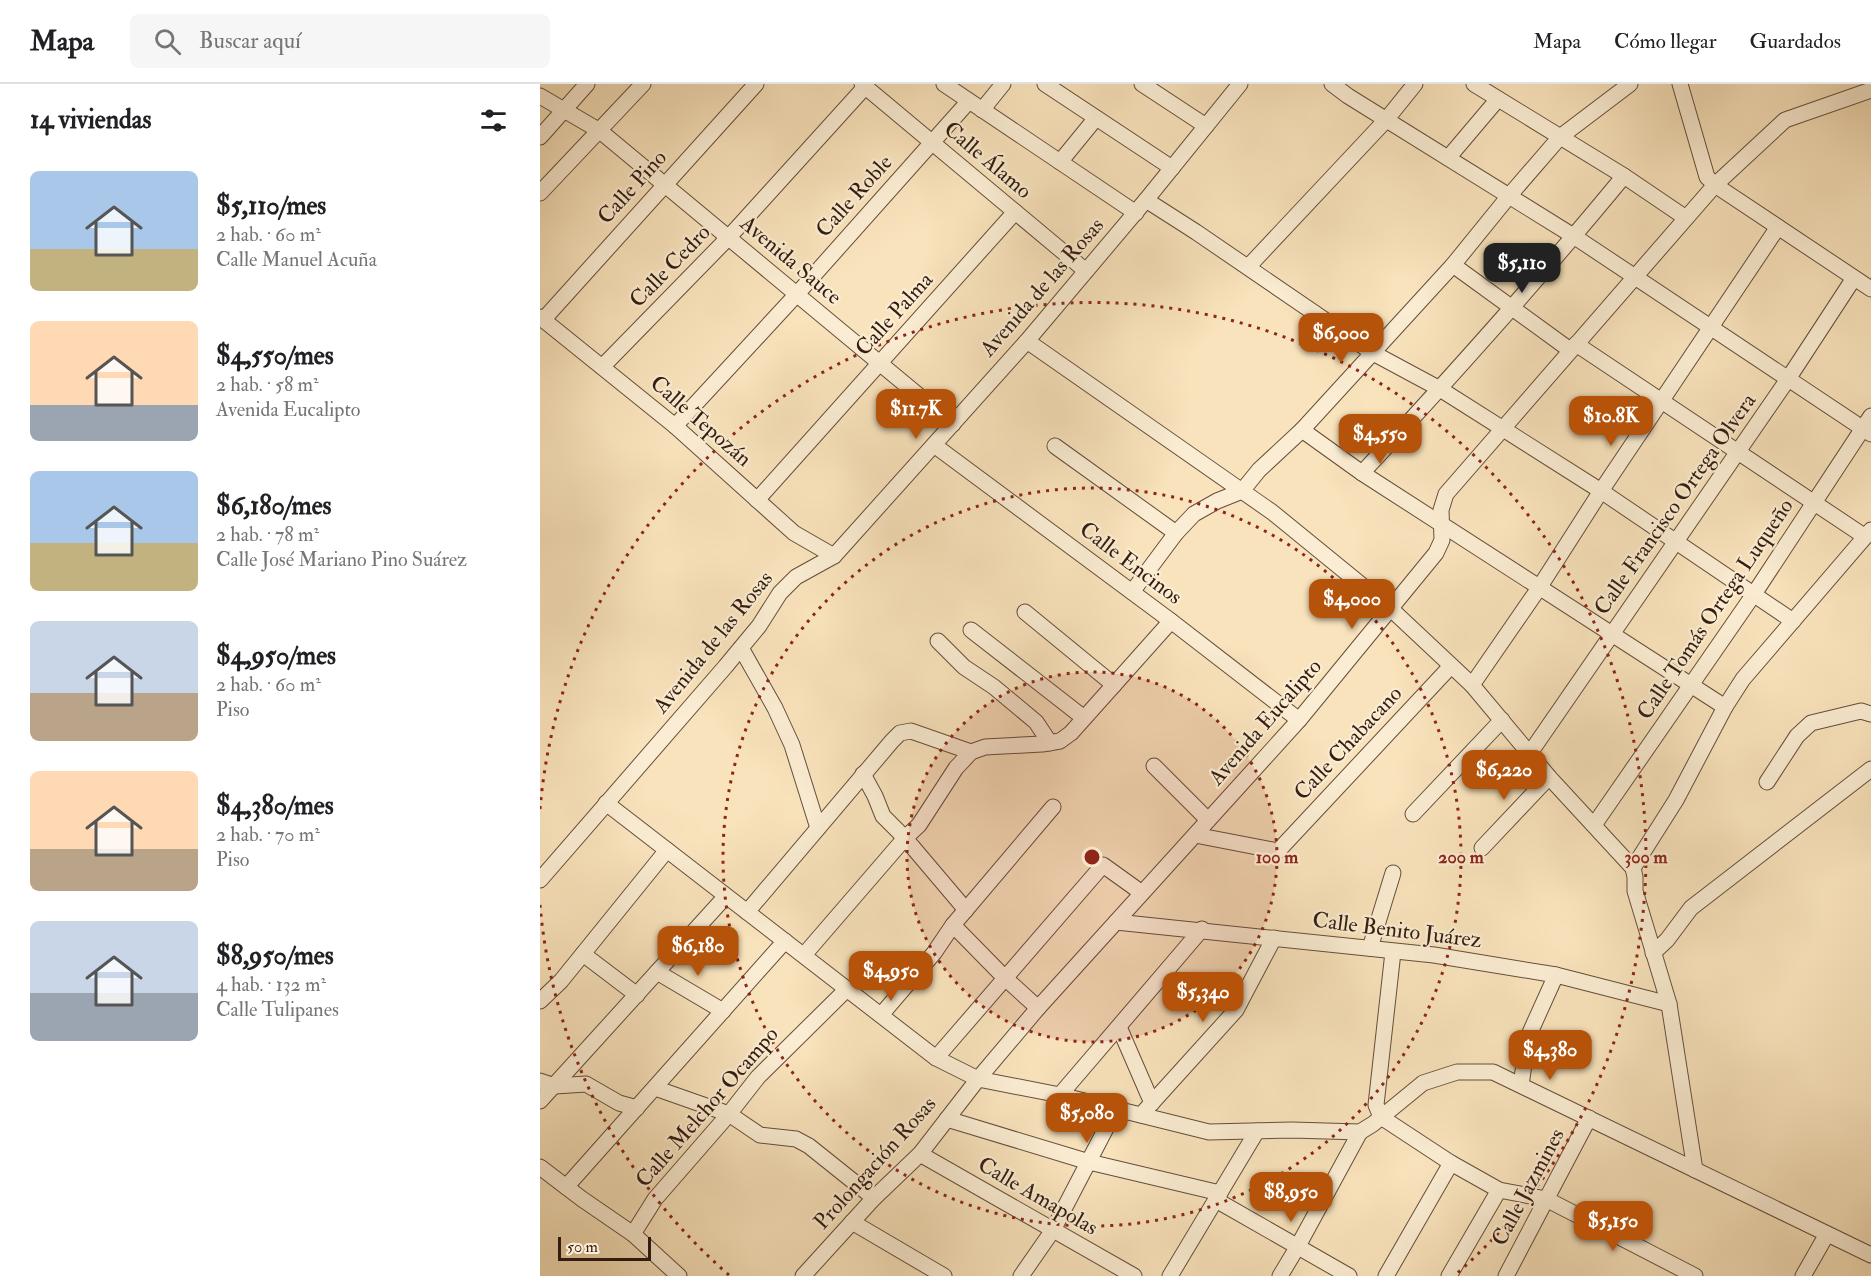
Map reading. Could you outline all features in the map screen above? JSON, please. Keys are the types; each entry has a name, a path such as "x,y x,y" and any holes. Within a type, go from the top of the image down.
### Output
{"street":[{"path":"540,137 587,84"},
{"path":"540,193 644,84"},
{"name":"Calle Pino","path":"542,319 756,84"},
{"path":"944,84 1136,213"},
{"name":"Calle Roble","path":"675,426 932,143 1003,84"},
{"path":"1045,84 1172,168"},
{"path":"1142,84 1206,126"},
{"name":"Avenida de las Rosas","path":"540,880 741,648 759,626 780,593 796,577 834,556 1027,341 1136,213 1240,84"},
{"path":"1332,84 1575,237 1788,379 1868,426"},
{"path":"1248,267 1386,120 1415,84"},
{"path":"1474,84 1624,176 1686,218"},
{"path":"1132,592 1176,533 1194,514 1242,491 1259,470 1302,430 1453,265 1560,137 1630,84"},
{"path":"1680,84 1707,177 1714,185 1871,289"},
{"name":"Calle Álamo","path":"863,85 1086,271"},
{"name":"Calle Cedro","path":"602,367 729,237 863,85"},
{"name":"Avenida Eucalipto","path":"978,1079 1038,1008 1299,720 1391,609 1436,553 1442,540 1441,510 1446,494 1714,185 1785,120 1871,90"},
{"name":"Avenida Sauce","path":"540,96 600,131 952,424"},
{"path":"1448,158 1498,99"},
{"path":"1060,162 1096,118"},
{"path":"1362,473 1575,237 1624,176"},
{"path":"1146,200 1373,353 1440,389 1601,491 1793,621"},
{"name":"Calle Palma","path":"757,500 1015,212"},
{"path":"1472,685 1539,588 1601,491 1778,227"},
{"path":"1453,265 1573,347 1662,402 1814,503 1868,533 1743,679 1725,707 1676,800 1633,868"},
{"name":"Calle Francisco Ortega Olvera","path":"1530,753 1788,379 1854,278"},
{"name":"Calle Tepozán","path":"542,319 675,426 794,533 834,556"},
{"path":"1027,341 1272,512 1391,609 1472,685 1549,777 1633,868 1635,891 1669,1004 1695,1170"},
{"name":"Calle Tomás Ortega Luqueño","path":"1594,825 1868,426"},
{"path":"1302,430 1362,473 1725,707"},
{"name":"Calle Encinos","path":"934,445 1171,621 1299,720"},
{"path":"1055,446 1176,533"},
{"path":"1025,612 1114,685"},
{"path":"804,955 905,838 919,825 956,768 971,752 985,747 1060,741 1071,733 1171,621"},
{"path":"971,630 1084,718"},
{"path":"938,641 964,667 994,687 1036,722 1050,743"},
{"path":"741,648 775,708 792,745 818,828"},
{"name":"Calle Chabacano","path":"1195,835 1278,851 1452,666"},
{"path":"1767,782 1797,736 1811,723 1861,711 1871,714"},
{"path":"1413,814 1502,720"},
{"path":"747,912 900,733 911,731 971,752"},
{"path":"1154,766 1208,820"},
{"path":"1653,953 1667,940 1691,908 1871,769"},
{"path":"863,774 883,816 905,838 966,910"},
{"path":"1482,848 1549,777"},
{"path":"606,802 936,1058 978,1079 1060,1095 1209,1132 1360,1132"},
{"path":"881,1015 934,953 953,925 1053,807"},
{"path":"540,1000 561,981 667,850"},
{"path":"936,1058 1103,865 1142,893"},
{"path":"1370,948 1393,873"},
{"path":"540,1101 547,1083 637,995 726,896"},
{"name":"Calle Benito Juárez","path":"1116,922 1202,929 1434,955 1556,975 1669,1004"},
{"path":"953,925 1038,1008"},
{"path":"1060,1095 1202,929"},
{"path":"1141,1115 1236,1010 1274,938"},
{"path":"566,1187 785,941"},
{"path":"1393,952 1376,1105 1381,1118 1451,1163 1499,1190 1546,1199 1695,1276"},
{"path":"583,954 637,995"},
{"path":"657,972 723,1011"},
{"path":"1521,1085 1528,1037 1556,975"},
{"name":"Calle Melchor Ocampo","path":"633,1234 655,1199 758,1077 847,989"},
{"path":"1119,1027 1152,1103"},
{"path":"1280,1276 1360,1132 1381,1118 1423,1083 1457,1072 1493,1072 1871,1255"},
{"name":"Prolongación Rosas","path":"803,1276 874,1197 920,1154 978,1079"},
{"path":"547,1083 586,1084 619,1103 637,1108"},
{"path":"655,1088 729,1114 760,1135 796,1139 809,1146 874,1197"},
{"path":"1021,1276 1053,1230 1116,1109"},
{"name":"Calle Jazmines","path":"1506,1276 1589,1118"},
{"path":"947,1119 1089,1162 1218,1197 1349,1276"},
{"path":"1170,1276 1257,1131"},
{"name":"Calle Amapolas","path":"920,1154 1134,1276"},
{"path":"1386,1276 1451,1163"},
{"path":"540,1167 633,1234 679,1276"},
{"path":"1449,1276 1499,1190"},
{"path":"852,1222 945,1276"},
{"path":"1803,1276 1827,1234"}]}
